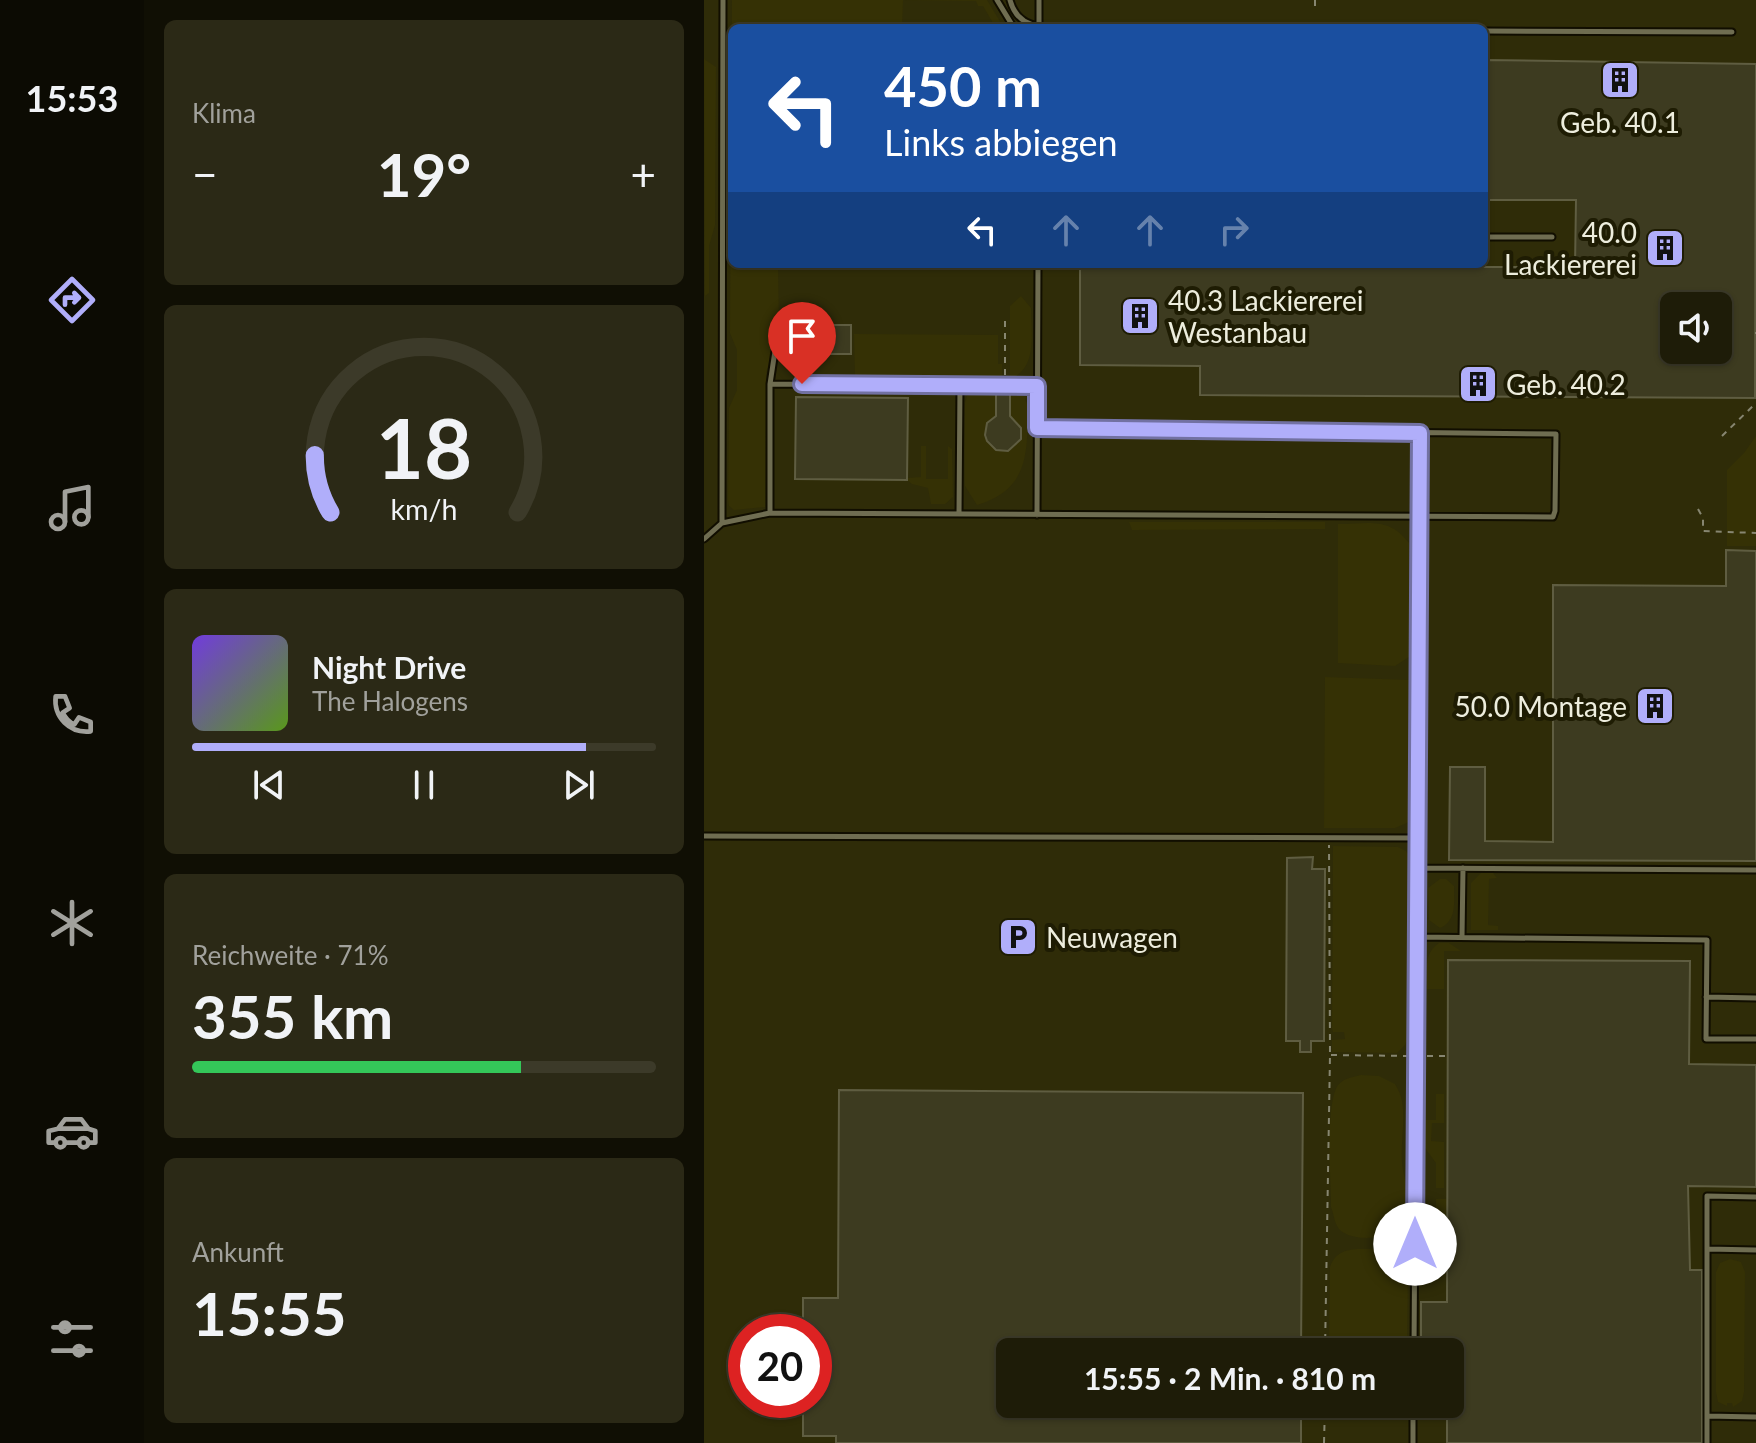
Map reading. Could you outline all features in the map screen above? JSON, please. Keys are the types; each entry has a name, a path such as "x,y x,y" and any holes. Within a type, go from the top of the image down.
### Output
{"lane":[{"path":"722,523 723,0"},
{"path":"997,0 1012,24"},
{"path":"1010,0 1018,16 1031,24"},
{"path":"1039,0 1039,24"},
{"path":"1488,31 1732,32"},
{"path":"1488,237 1552,237"},
{"path":"1037,515 1038,268"},
{"path":"770,513 770,384 775,351 789,325"},
{"path":"770,384 1037,386"},
{"path":"959,514 960,385"},
{"path":"704,539 722,523 770,513 1553,517 1556,434 1037,428"},
{"path":"1414,1338 1420,433"},
{"path":"704,836 1417,838"},
{"path":"1417,868 1756,870"},
{"path":"1462,937 1463,868"},
{"path":"1416,937 1707,940 1706,1039 1756,1039"},
{"path":"1706,997 1756,998"},
{"path":"1707,1443 1707,1196 1756,1197"},
{"path":"1707,1249 1756,1250"},
{"path":"1707,1416 1756,1417"},
{"path":"1413,1418 1413,1443"}],"path":[{"path":"1315,0 1315,8"},
{"path":"1005,321 1005,386"},
{"path":"1722,436 1756,403"},
{"path":"1698,509 1703,518 1703,531 1755,532"},
{"path":"1325,1338 1330,1055 1329,837"},
{"path":"1330,1055 1448,1056"},
{"path":"1324,1443 1325,1418"}],"shaded area":[{"path":"704,0 1756,0 1756,1443 704,1443"},
{"path":"732,0 903,0 902,24 732,24"},
{"path":"903,0 987,0 1002,24 994,24 983,6 978,6 976,1"},
{"path":"704,59 716,67 715,225 709,246 709,293 705,296"},
{"path":"730,268 778,268 779,331 766,373 765,507 734,510 729,506 729,408 737,390 737,350 730,333"},
{"path":"1021,296 1031,308 1031,349 1025,367 1010,379 1010,306"},
{"path":"854,334 998,335 998,364 1002,364 1002,380 855,378"},
{"path":"973,392 996,392 996,416 990,421 986,433 989,444 1000,450 1008,451 1021,439 1021,428 1010,416 1010,392 1027,397 1028,406 1025,453 1016,479 994,498 977,505 965,486 965,403 967,396"},
{"path":"1756,436 1756,546 1727,546 1727,470"},
{"path":"921,446 926,446 926,479 948,479 948,446 952,449 953,497 945,504 931,504 928,488 907,480 921,477"},
{"path":"1129,522 1325,522 1325,529 1132,530"},
{"path":"1338,524 1386,525 1409,543 1409,657 1395,666 1338,663"},
{"path":"1325,677 1410,680 1409,822 1395,828 1324,828"},
{"path":"1333,846 1398,847 1411,858 1410,1033 1397,1053 1332,1052 1332,1040 1345,1039 1344,1032 1333,1032 1332,1028"},
{"path":"1481,873 1493,873 1497,878 1489,879 1488,925 1498,926 1498,930 1471,930 1471,883"},
{"path":"1440,879 1446,879 1454,886 1454,899 1452,916 1440,928 1429,920 1428,888"},
{"path":"1439,943 1449,943 1461,951 1444,951 1444,989 1427,989 1428,957"},
{"path":"1361,1075 1379,1076 1395,1084 1400,1094 1402,1162 1409,1201 1409,1213 1402,1226 1386,1235 1366,1238 1340,1230 1331,1207 1331,1108 1338,1085"},
{"path":"1436,1094 1444,1094 1444,1123 1432,1123 1431,1141 1444,1142 1444,1188 1436,1188 1436,1163 1422,1144 1422,1120 1436,1120"},
{"path":"1436,1199 1447,1199 1447,1264 1435,1264"},
{"path":"1381,1249 1396,1253 1408,1270 1407,1338 1329,1338 1330,1267 1338,1255 1351,1250"},
{"path":"1730,1259 1741,1262 1745,1272 1744,1392 1742,1401 1733,1407 1732,1403 1727,1403 1727,1406 1718,1402 1716,1392 1716,1272 1720,1263"}],"building":[{"name":"40.0 Lackiererei","path":"1488,60 1756,64 1755,398 1200,395 1200,366 1080,365 1080,268 1575,267 1576,200 1488,200"},
{"path":"800,325 851,325 851,354 800,354"},
{"path":"996,392 1010,392 1010,416 1021,428 1021,439 1008,451 996,450 985,435 987,423 996,416"},
{"path":"796,397 908,398 907,480 795,479"},
{"name":"50.0 Montage","path":"1726,550 1756,551 1756,861 1449,860 1450,767 1485,767 1485,841 1553,842 1553,585 1726,586"},
{"path":"1313,857 1312,869 1325,869 1324,1041 1311,1041 1311,1052 1300,1052 1300,1041 1286,1041 1287,858"},
{"path":"1448,960 1690,961 1689,1064 1756,1065 1756,1187 1688,1186 1690,1270 1702,1270 1702,1443 1447,1443 1447,1418 1464,1418 1464,1338 1421,1338 1421,1302 1447,1302"},
{"path":"839,1090 1303,1093 1301,1338 996,1338 996,1418 1301,1418 1301,1443 836,1443 836,1436 803,1436 803,1418 832,1418 832,1314 803,1314 803,1298 838,1298"}],"place":[{"name":"Geb. 40.1","path":"1620,80"},
{"name":"40.0 Lackiererei","path":"1665,248"},
{"name":"40.3 Lackiererei Westanbau","path":"1140,316"},
{"name":"Geb. 40.2","path":"1478,384"},
{"name":"50.0 Montage","path":"1655,706"},
{"name":"Neuwagen","path":"1018,937"}],"route":[{"path":"802,384 1037,386 1037,428 1420,433 1415,1244"}]}
